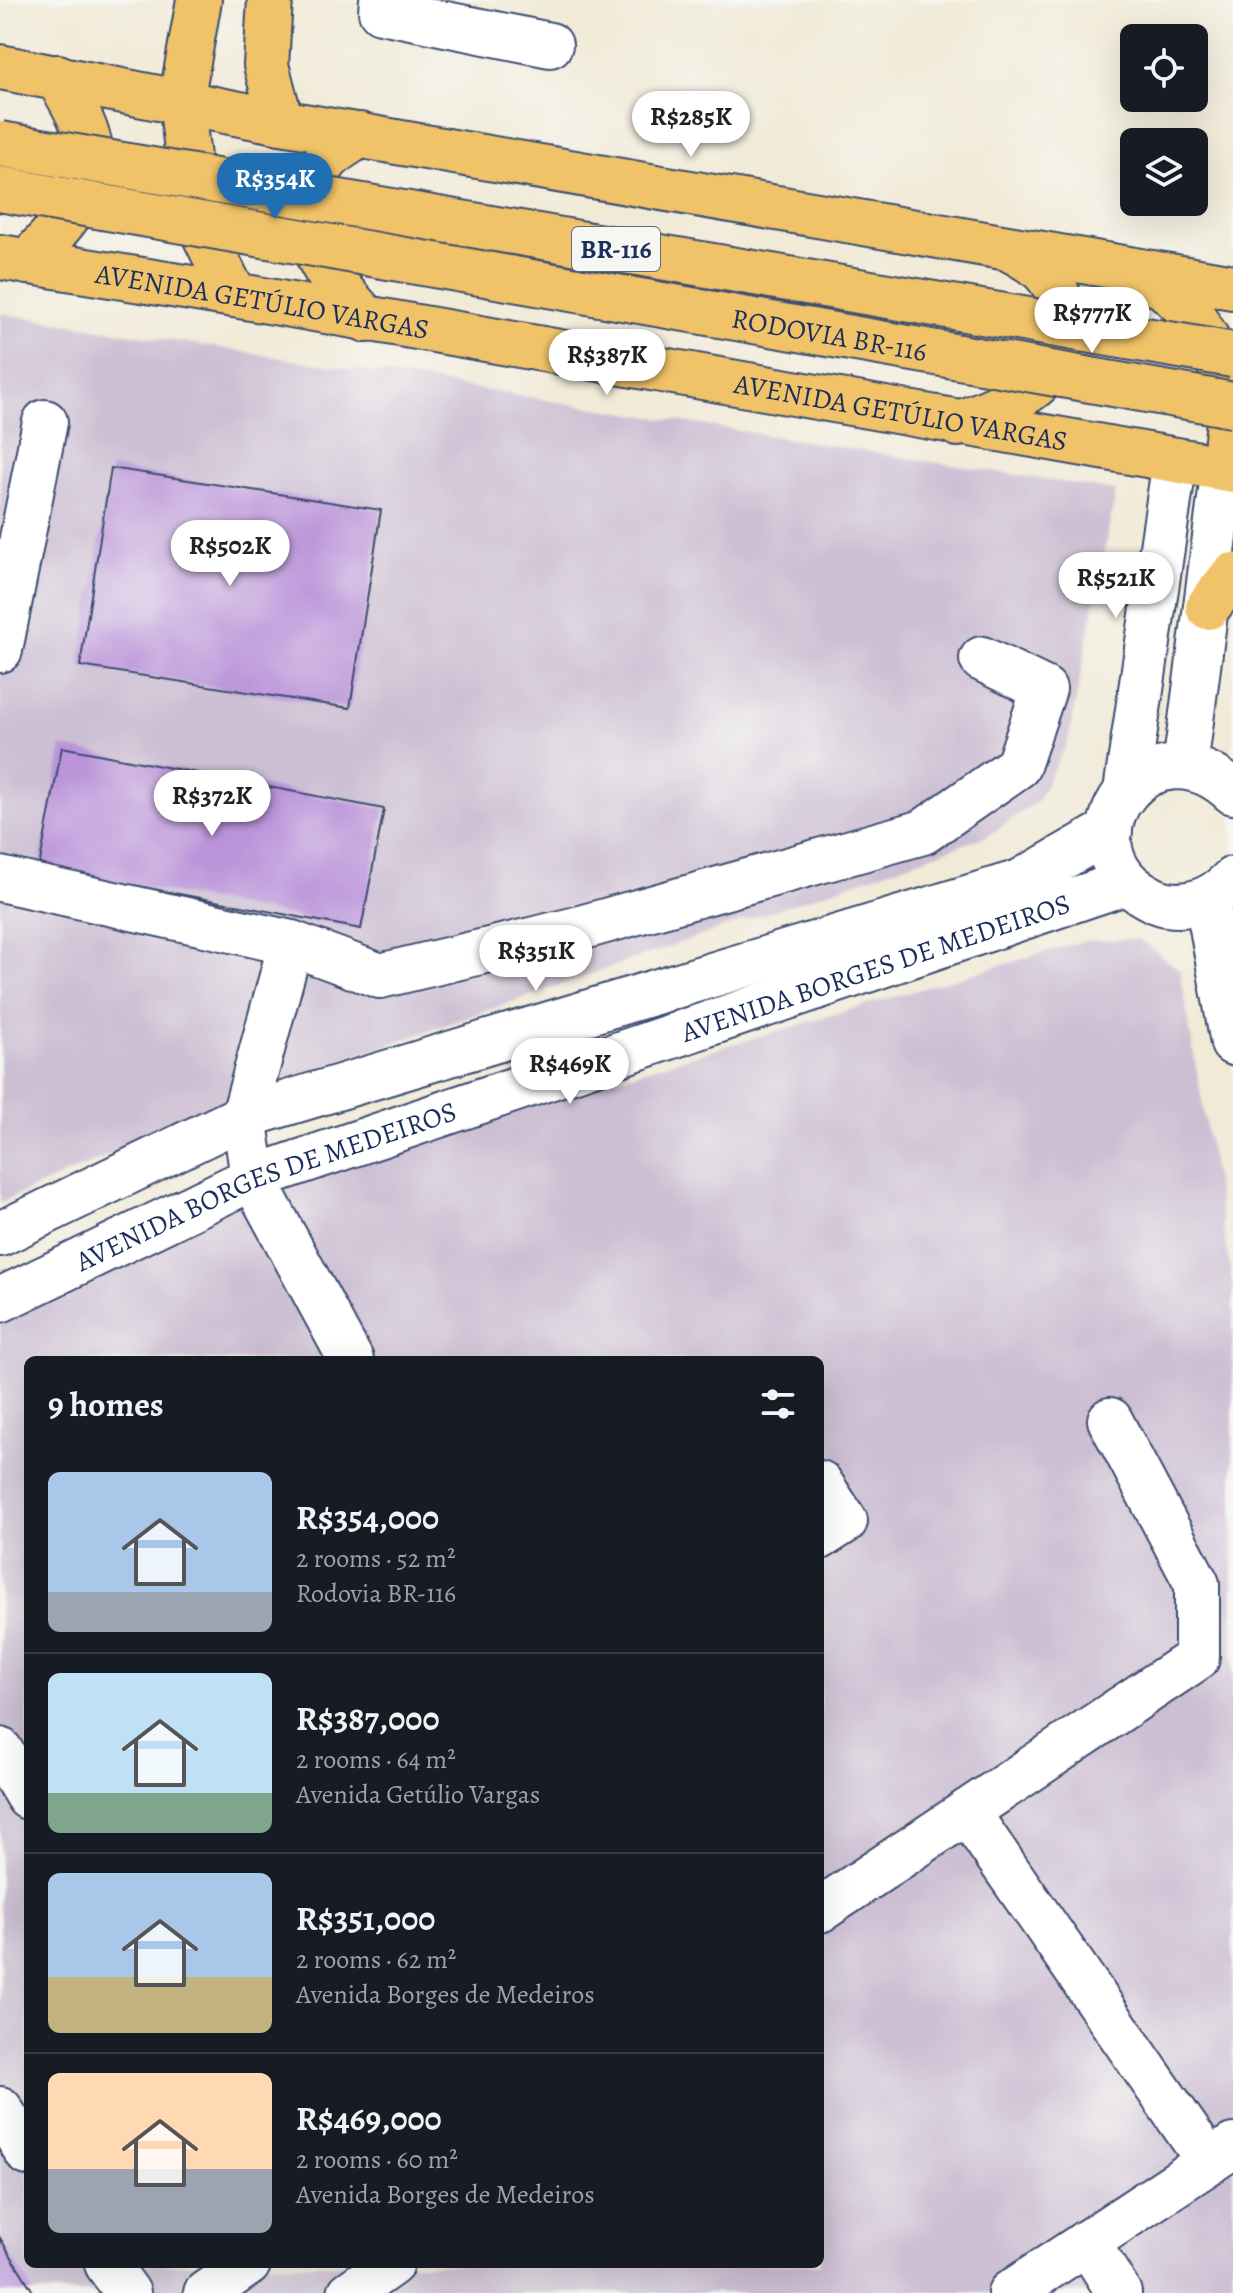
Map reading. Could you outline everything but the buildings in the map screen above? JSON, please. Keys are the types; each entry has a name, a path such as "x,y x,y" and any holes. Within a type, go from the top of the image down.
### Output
{"main road":[{"path":"199,0 181,102 202,230 234,295"},
{"path":"270,0 266,65 281,122"},
{"path":"0,67 281,122 1233,287"},
{"path":"14,260 59,228 87,182 92,154 81,118 58,77"},
{"path":"360,135 333,153 319,171 310,190 308,211 312,241 324,268 367,320"},
{"name":"RODOVIA BR-116","path":"0,144 1233,355"},
{"name":"RODOVIA BR-116","path":"0,189 1233,405"},
{"path":"958,424 1015,398 1040,380 1056,356 1063,335 1061,309 1054,287 1042,270 1010,249"},
{"name":"AVENIDA GETÚLIO VARGAS","path":"14,260 234,295 1228,469"},
{"path":"1114,266 1164,287 1190,311 1218,357 1230,412 1228,469"}],"street":[{"path":"382,0 381,11 550,45"},
{"path":"0,650 45,422"},
{"path":"1175,460 1111,848 1117,867 1127,882 1144,896 1164,904 1186,905 1220,889 1233,1043"},
{"path":"1228,469 1214,609 1185,767 1219,779 1233,792"},
{"path":"1148,633 1214,609"},
{"path":"0,879 291,943 380,976 573,930 923,832 1018,766 1044,689 982,659"},
{"name":"AVENIDA BORGES DE MEDEIROS","path":"0,1234 244,1116 1020,882 1118,810 1142,777 1163,768 1185,767"},
{"name":"AVENIDA BORGES DE MEDEIROS","path":"0,1300 253,1178 1127,882"},
{"path":"291,943 244,1116 253,1178 349,1356"},
{"path":"824,1907 1197,1658 1197,1584 1110,1420"},
{"path":"824,1489 845,1521 824,1534"},
{"path":"0,1750 24,1790"},
{"path":"967,1812 1221,2154 1010,2293"},
{"path":"0,2109 24,2147"},
{"path":"1087,2242 1119,2293"},
{"path":"110,2268 128,2293"},
{"path":"206,2293 242,2268"},
{"path":"350,2293 385,2268"}],"shaded area":[{"path":"0,313 1116,491 1068,741 1038,800 990,835 250,1093 0,1203"},
{"path":"1139,939 1180,970 1233,1288 1233,2293 0,2293 0,1317 310,1169 1083,941"}]}
